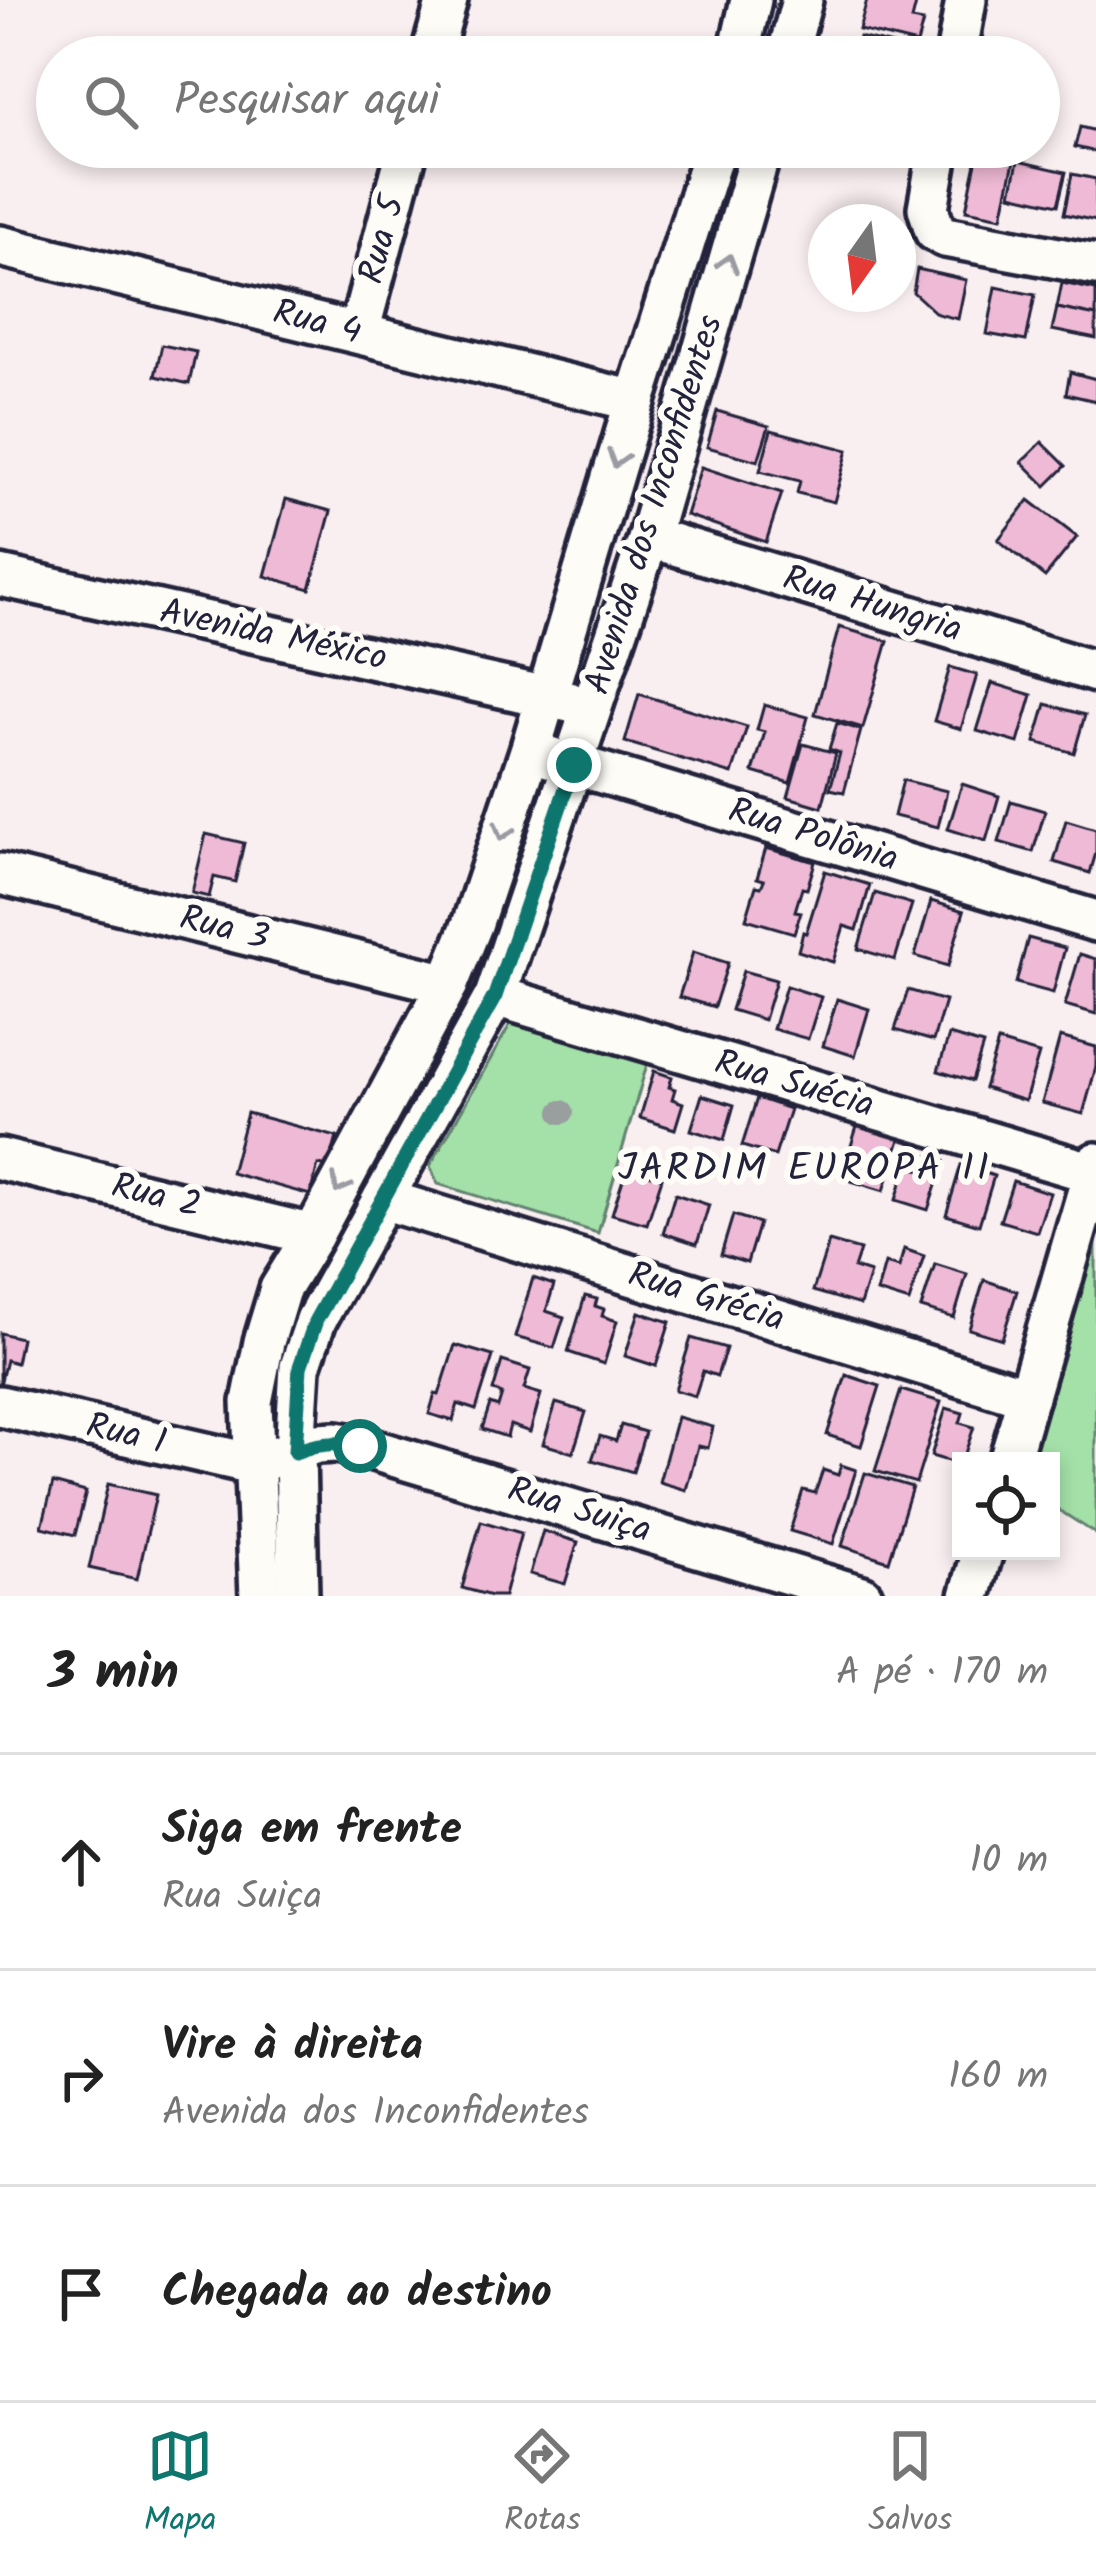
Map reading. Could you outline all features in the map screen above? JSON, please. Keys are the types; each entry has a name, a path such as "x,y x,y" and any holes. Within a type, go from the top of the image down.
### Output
{"street":[{"path":"437,36 446,0"},
{"path":"743,36 752,0"},
{"path":"793,36 802,0"},
{"path":"960,36 966,0"},
{"name":"Rua 5","path":"359,332 402,168"},
{"name":"Avenida dos Inconfidentes","path":"260,1596 252,1402 280,1289 448,984 472,925 530,752 708,168"},
{"name":"Avenida dos Inconfidentes","path":"298,1596 295,1452 300,1367 316,1320 495,996 649,537 756,168"},
{"path":"935,168 928,208 935,231 1096,265"},
{"name":"Rua 4","path":"0,246 634,400"},
{"name":"Rua Hungria","path":"649,537 1096,672"},
{"name":"Avenida México","path":"0,576 594,708"},
{"name":"Rua Polônia","path":"530,752 1096,921"},
{"name":"Rua 3","path":"0,874 448,984"},
{"name":"Rua Suécia","path":"495,996 1095,1168"},
{"name":"Rua 2","path":"0,1159 313,1235"},
{"path":"1012,1452 1095,1168"},
{"name":"Rua Grécia","path":"383,1198 1028,1396"},
{"name":"Rua 1","path":"0,1406 253,1464"},
{"name":"Rua Suiça","path":"253,1464 317,1443 360,1446 862,1596"},
{"path":"970,1596 980,1560"}],"green space":[{"path":"516,1014 650,1054 598,1233 438,1184 430,1166"},
{"path":"1096,1237 1096,1534 1060,1511 1060,1452 1036,1452"}],"building":[{"path":"867,0 917,0 912,20 923,22 919,36 859,30"},
{"path":"1080,127 1096,131 1096,152 1075,147"},
{"path":"975,168 1012,168 1002,217 966,210"},
{"path":"1017,168 1066,172 1058,205 1011,194"},
{"path":"1072,174 1096,179 1096,221 1064,214"},
{"path":"917,269 966,280 958,319 937,314 916,295"},
{"path":"1062,283 1096,290 1096,316 1057,308"},
{"path":"996,287 1035,295 1026,341 987,334"},
{"path":"1057,308 1096,316 1096,339 1052,330"},
{"path":"162,345 196,352 189,384 155,376"},
{"path":"1070,372 1096,379 1096,401 1066,394"},
{"path":"717,411 769,426 758,461 707,447"},
{"path":"771,430 848,450 834,502 797,493 800,481 760,471"},
{"path":"1042,442 1066,466 1046,486 1022,462"},
{"path":"701,467 782,493 766,542 686,515"},
{"path":"286,499 331,511 310,589 265,576"},
{"path":"1029,500 1077,537 1045,577 998,540"},
{"path":"839,627 888,641 863,728 815,714"},
{"path":"950,667 977,675 961,729 934,721"},
{"path":"992,683 1032,695 1018,743 977,731"},
{"path":"639,694 747,727 732,774 625,742"},
{"path":"1046,704 1085,715 1074,753 1035,742"},
{"path":"764,705 808,717 790,783 753,772 765,732 757,730"},
{"path":"837,723 861,730 844,792 830,789 840,753 829,749"},
{"path":"803,744 836,753 822,807 788,797"},
{"path":"903,780 947,791 938,827 894,816"},
{"path":"962,784 999,796 986,841 948,829"},
{"path":"1011,801 1045,811 1033,852 999,842"},
{"path":"1066,820 1096,829 1090,873 1054,862"},
{"path":"206,834 244,843 235,882 214,877 209,897 192,893"},
{"path":"766,848 815,862 795,911 801,912 794,933 746,919 756,886 761,887 764,880 757,878"},
{"path":"825,871 870,885 857,930 844,926 833,962 798,951"},
{"path":"875,893 912,904 895,960 858,949"},
{"path":"931,901 964,911 948,966 915,956"},
{"path":"1028,938 1065,948 1053,993 1016,983"},
{"path":"693,952 728,963 714,1007 679,997"},
{"path":"1080,954 1096,959 1096,1014 1065,1005"},
{"path":"743,971 776,980 764,1020 731,1010"},
{"path":"786,986 821,997 808,1039 773,1029"},
{"path":"908,990 945,1001 933,1041 895,1030"},
{"path":"837,999 869,1009 855,1056 823,1046"},
{"path":"949,1035 983,1045 972,1081 938,1071"},
{"path":"1060,1037 1096,1047 1096,1067 1083,1114 1042,1103"},
{"path":"998,1042 1039,1054 1025,1101 984,1088"},
{"path":"654,1071 672,1077 672,1099 683,1103 675,1129 640,1118"},
{"path":"702,1095 734,1105 724,1140 691,1130"},
{"path":"757,1098 790,1109 775,1156 742,1146"},
{"path":"247,1113 337,1137 329,1167 318,1165 310,1195 231,1173"},
{"path":"859,1120 902,1133 884,1191 841,1178"},
{"path":"924,1155 944,1161 928,1210 896,1200 906,1166 920,1170"},
{"path":"961,1165 994,1176 979,1225 946,1215"},
{"path":"627,1167 662,1178 647,1224 612,1214"},
{"path":"1013,1181 1050,1193 1037,1232 1000,1221"},
{"path":"675,1194 709,1205 697,1244 663,1233"},
{"path":"733,1215 759,1223 747,1263 721,1255"},
{"path":"829,1241 860,1250 854,1268 870,1273 860,1305 813,1291"},
{"path":"904,1249 924,1256 909,1302 877,1292 885,1263 899,1267"},
{"path":"935,1264 967,1274 954,1318 921,1308"},
{"path":"533,1278 554,1285 546,1311 564,1317 554,1348 515,1337"},
{"path":"984,1280 1017,1291 1002,1339 969,1329"},
{"path":"585,1296 597,1299 595,1306 604,1309 602,1316 617,1321 604,1364 568,1352"},
{"path":"639,1312 670,1322 656,1366 625,1356"},
{"path":"0,1333 21,1338 16,1363 6,1360 0,1385"},
{"path":"691,1338 726,1348 717,1376 703,1371 695,1396 675,1390"},
{"path":"455,1345 493,1356 476,1410 458,1404 453,1421 429,1414"},
{"path":"502,1361 530,1370 524,1389 541,1394 530,1432 510,1425 507,1437 482,1429 490,1404 498,1407 502,1394 493,1391"},
{"path":"846,1375 880,1386 861,1446 827,1435"},
{"path":"901,1390 941,1402 916,1483 875,1471"},
{"path":"556,1403 586,1412 573,1453 543,1444"},
{"path":"946,1408 963,1413 960,1423 974,1427 965,1452 952,1452 952,1462 931,1456"},
{"path":"677,1417 713,1427 708,1448 698,1446 686,1490 659,1482"},
{"path":"621,1425 645,1432 633,1472 592,1460 600,1436 616,1441"},
{"path":"841,1465 856,1470 833,1544 790,1531 803,1490 815,1493 823,1470 838,1475"},
{"path":"865,1473 912,1487 889,1561 842,1546"},
{"path":"53,1483 86,1492 75,1535 42,1527"},
{"path":"108,1484 156,1495 137,1579 89,1568"},
{"path":"481,1521 521,1533 504,1596 462,1588"},
{"path":"543,1531 578,1542 565,1584 530,1574"}],"district":[{"name":"JARDIM EUROPA II","path":"805,1170"}],"route":[{"path":"360,1446 317,1443 295,1452 300,1367 316,1320 495,996 574,765"}]}
